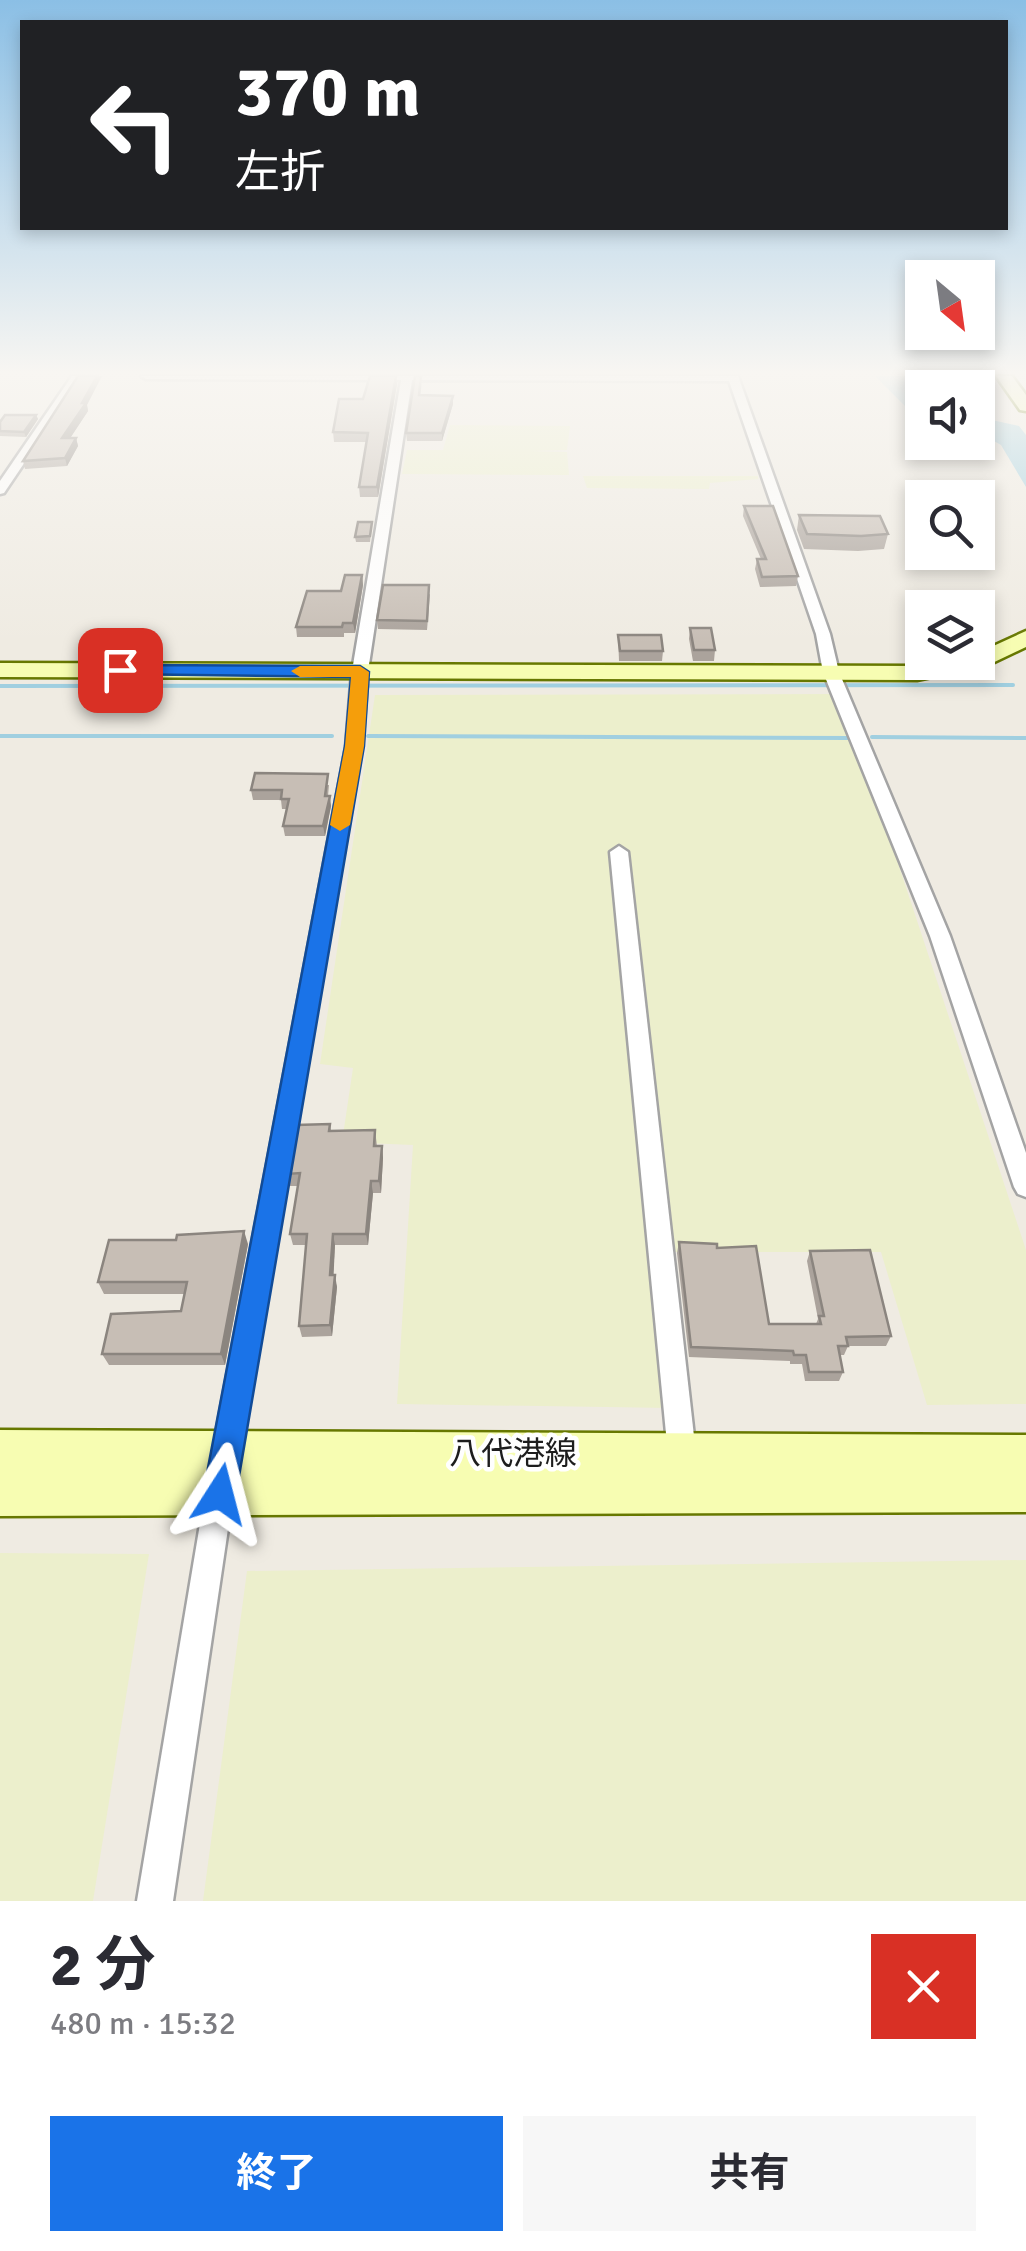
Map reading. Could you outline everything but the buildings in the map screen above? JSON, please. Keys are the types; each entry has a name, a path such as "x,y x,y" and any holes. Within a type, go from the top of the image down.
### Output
{"street":[{"path":"0,490 17,465"},
{"path":"155,1901 226,1451 354,746 359,681 393,465"},
{"path":"764,465 836,681 940,936 1026,1188"},
{"path":"995,653 1026,638"},
{"path":"0,670 359,681 836,681 905,674"},
{"path":"619,852 682,1454"},
{"name":"八代港線","path":"0,1451 1026,1456"},
{"name":"八代港線","path":"0,1494 1026,1490"}],"green space":[{"path":"404,465 568,465 569,475 402,474"},
{"path":"583,476 758,479 710,483 709,489 587,488"},
{"path":"842,694 1026,1250 1026,1404 927,1405 881,1252 658,1252 671,1408 397,1404 413,1145 342,1142 353,1068 320,1064 375,695"},
{"path":"0,1553 149,1554 93,1901 0,1901"},
{"path":"1026,1560 1026,1901 203,1901 247,1571"}],"water":[{"path":"1013,465 1026,465 1026,487"}],"waterway":[{"path":"0,686 1013,685"},
{"path":"0,736 332,736"},
{"path":"368,736 851,738"},
{"path":"872,737 1026,738"}],"slow traffic":[{"path":"300,671 360,672 354,746 340,825"}],"route":[{"path":"120,670 360,672 354,746 220,1494"}]}
